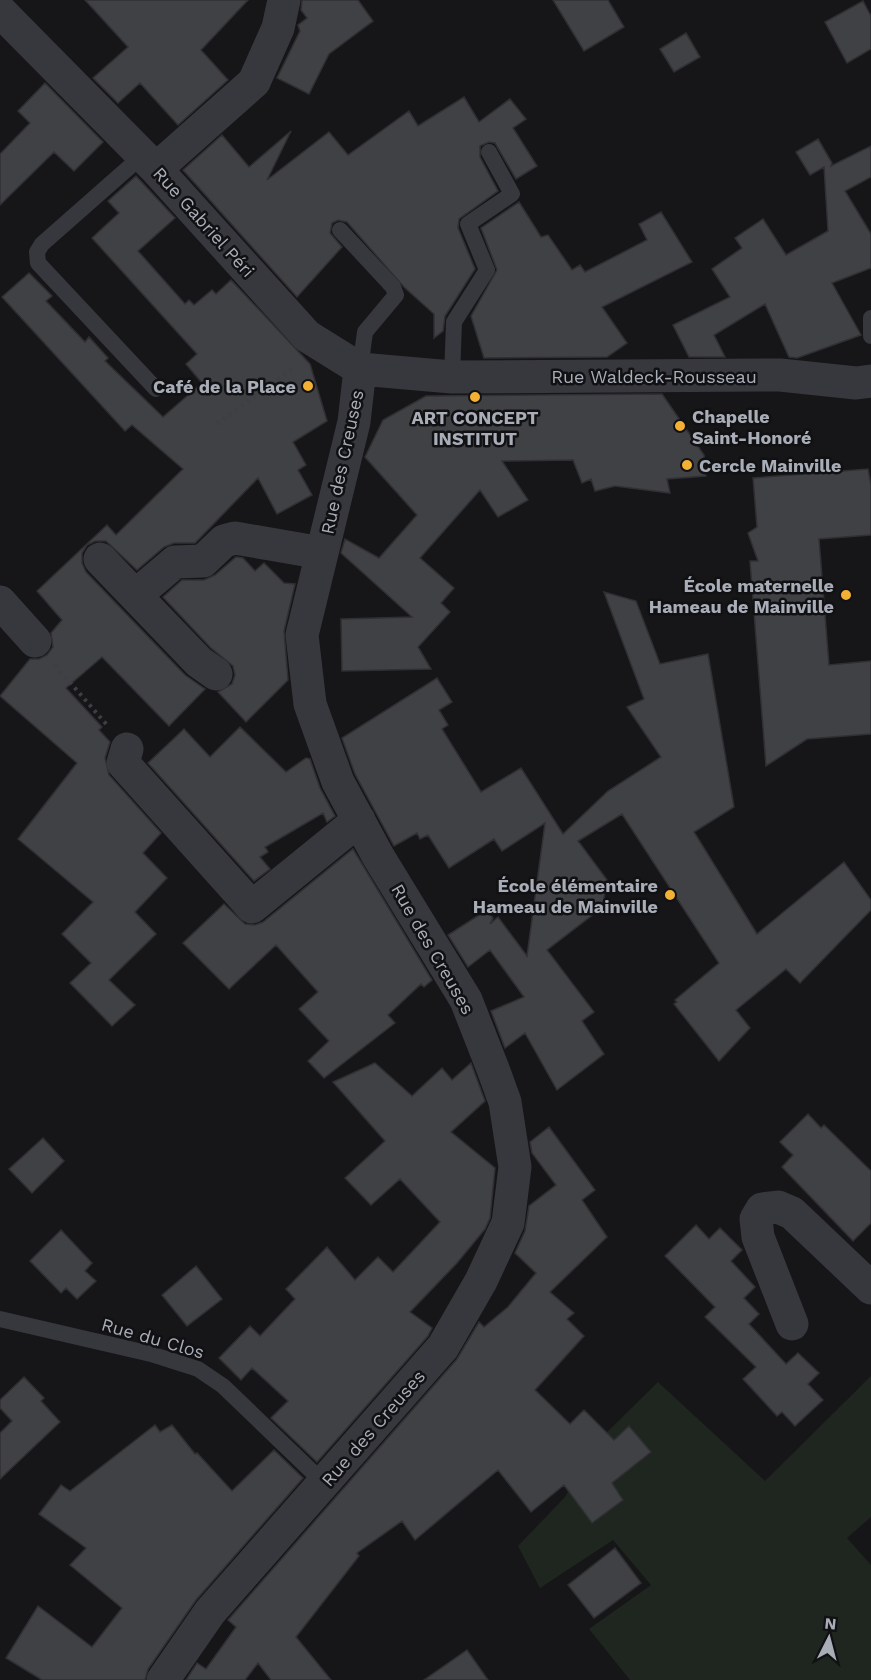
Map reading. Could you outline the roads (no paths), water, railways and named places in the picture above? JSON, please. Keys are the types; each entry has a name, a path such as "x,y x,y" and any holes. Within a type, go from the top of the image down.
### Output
{"street":[{"path":"150,162 254,82 278,28 284,0"},
{"name":"Rue Gabriel Péri","path":"0,11 150,162 307,336 360,369 444,376"},
{"name":"Rue des Creuses","path":"163,1680 210,1612 443,1347 481,1281 508,1223 515,1167 505,1102 466,1000 338,782 310,704 302,635 354,422 360,369"},
{"name":"Rue Waldeck-Rousseau","path":"444,376 780,375 866,389"},
{"path":"136,595 175,562 203,561 224,541 236,538 322,553"},
{"path":"100,559 199,662 216,674"},
{"path":"0,602 35,641"},
{"path":"127,749 123,763 252,907 359,820"},
{"path":"792,1324 758,1238 756,1219 762,1209 778,1207 792,1213 871,1288"}],"lane":[{"path":"444,376 454,322 487,270 468,224 512,194 489,152"},
{"path":"150,162 42,244 37,252 38,263 156,389"},
{"path":"340,230 393,287 396,295 365,332 360,369"},
{"path":"871,318 871,336"},
{"name":"Rue du Clos","path":"0,1319 151,1354 198,1369 223,1386 324,1484"}],"place":[{"name":"Café de la Place","path":"308,386"},
{"name":"ART CONCEPT INSTITUT","path":"475,397"},
{"name":"Chapelle Saint-Honoré","path":"680,426"},
{"name":"Cercle Mainville","path":"687,465"},
{"name":"École maternelle Hameau de Mainville","path":"846,595"},
{"name":"École élémentaire Hameau de Mainville","path":"670,895"}]}
